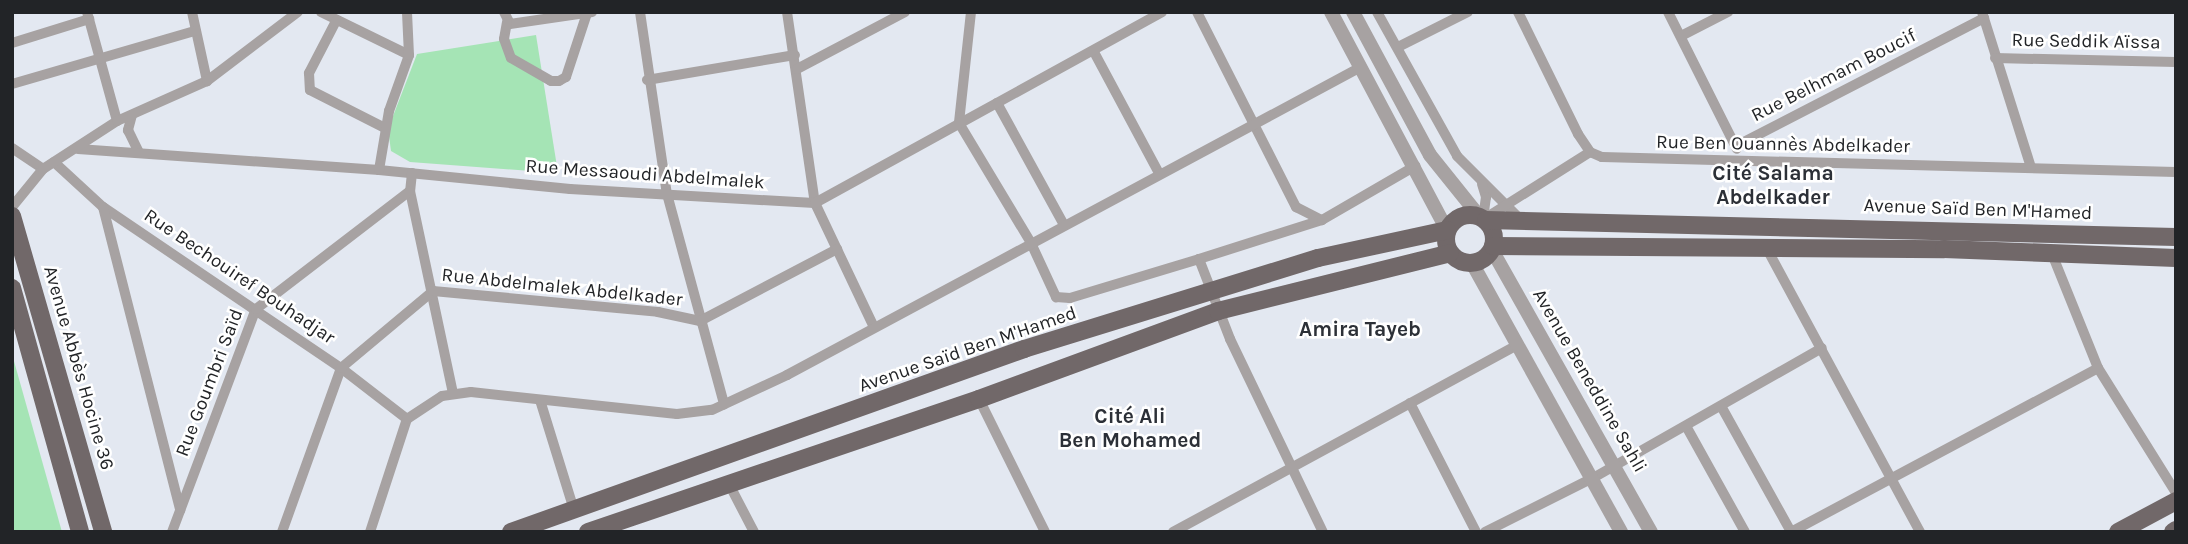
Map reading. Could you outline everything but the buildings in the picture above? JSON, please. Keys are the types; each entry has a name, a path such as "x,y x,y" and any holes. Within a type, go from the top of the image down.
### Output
{"main road":[{"path":"1450,253 1447,230 1464,215 1483,218 1494,234 1492,248"},
{"name":"Avenue Abbès Hocine 36","path":"12,216 103,532"},
{"name":"Avenue Saïd Ben M'Hamed","path":"1483,218 2176,237"},
{"name":"Avenue Saïd Ben M'Hamed","path":"511,532 1024,349 1318,258 1447,230"},
{"path":"588,532 979,399 1218,311 1450,253 1472,263 1492,248 1767,249 2176,258"},
{"path":"12,288 80,532"},
{"path":"2118,532 2176,501"}],"street":[{"path":"192,12 207,81"},
{"path":"12,207 43,169 78,149 117,121 207,81 298,12"},
{"path":"321,12 409,55"},
{"path":"379,170 385,128 409,55 407,12"},
{"path":"640,12 667,194 724,404"},
{"path":"788,12 815,203 874,327"},
{"path":"797,69 905,12"},
{"path":"971,12 959,123 1031,243 1056,297 1070,298 1322,220 1415,166"},
{"path":"815,203 1094,52 1162,12"},
{"path":"1197,12 1296,207 1322,220"},
{"path":"1331,12 1447,230"},
{"path":"1353,12 1430,155 1483,218"},
{"path":"1377,12 1457,156 1482,184 1522,221"},
{"path":"1398,47 1468,12"},
{"path":"1483,218 1590,152 1518,12"},
{"path":"1668,12 1738,145 1735,158"},
{"path":"1681,36 1728,12"},
{"path":"589,13 566,77 551,81 511,58 503,39 505,17 589,13"},
{"path":"1983,15 2031,167"},
{"name":"Rue Belhmam Boucif","path":"1738,145 1983,15"},
{"path":"12,43 88,16 117,121"},
{"path":"336,21 309,73 310,90 385,128"},
{"path":"12,84 195,31"},
{"path":"1094,52 1159,173"},
{"path":"648,80 795,55"},
{"name":"Rue Seddik Aïssa","path":"1995,58 2176,62"},
{"path":"370,532 407,419 453,393 699,414 724,404 874,327 1361,67"},
{"path":"997,103 1064,225"},
{"path":"132,115 128,130 139,153"},
{"path":"12,148 43,169"},
{"name":"Rue Messaoudi Abdelmalek","path":"78,149 815,203"},
{"name":"Rue Ben Ouannès Abdelkader","path":"1590,152 1602,157 1651,161 1735,158 2176,172"},
{"name":"Rue Bechouiref Bouhadjar","path":"54,162 103,207 341,368 407,419"},
{"path":"412,173 410,191 453,393"},
{"path":"1482,184 1486,197 1483,218"},
{"name":"Rue Goumbri Saïd","path":"172,532 256,309 410,191"},
{"path":"103,207 180,510"},
{"name":"Avenue Beneddine Sahli","path":"1492,248 1616,465 1651,532"},
{"name":"Rue Abdelmalek Abdelkader","path":"341,368 433,291 658,312 700,321 838,249"},
{"path":"1767,249 1920,532"},
{"path":"2052,254 2098,368 2176,492"},
{"path":"1199,259 1218,311 1323,532"},
{"path":"1472,263 1621,532"},
{"path":"1174,532 1517,345"},
{"path":"1485,532 1593,478 1822,348"},
{"path":"282,532 341,368"},
{"path":"1721,406 1791,532 2098,368"},
{"path":"979,399 1045,532"},
{"path":"540,400 574,510"},
{"path":"1410,403 1476,532"},
{"path":"1686,426 1745,532"},
{"path":"729,484 754,532"}],"green space":[{"path":"536,35 558,173 410,162 391,151 388,129 417,54"},
{"path":"12,354 62,532 12,532"}],"district":[{"name":"Cité Salama Abdelkader","path":"1773,185"},
{"name":"Amira Tayeb","path":"1360,329"},
{"name":"Cité Ali Ben Mohamed","path":"1130,428"}]}
